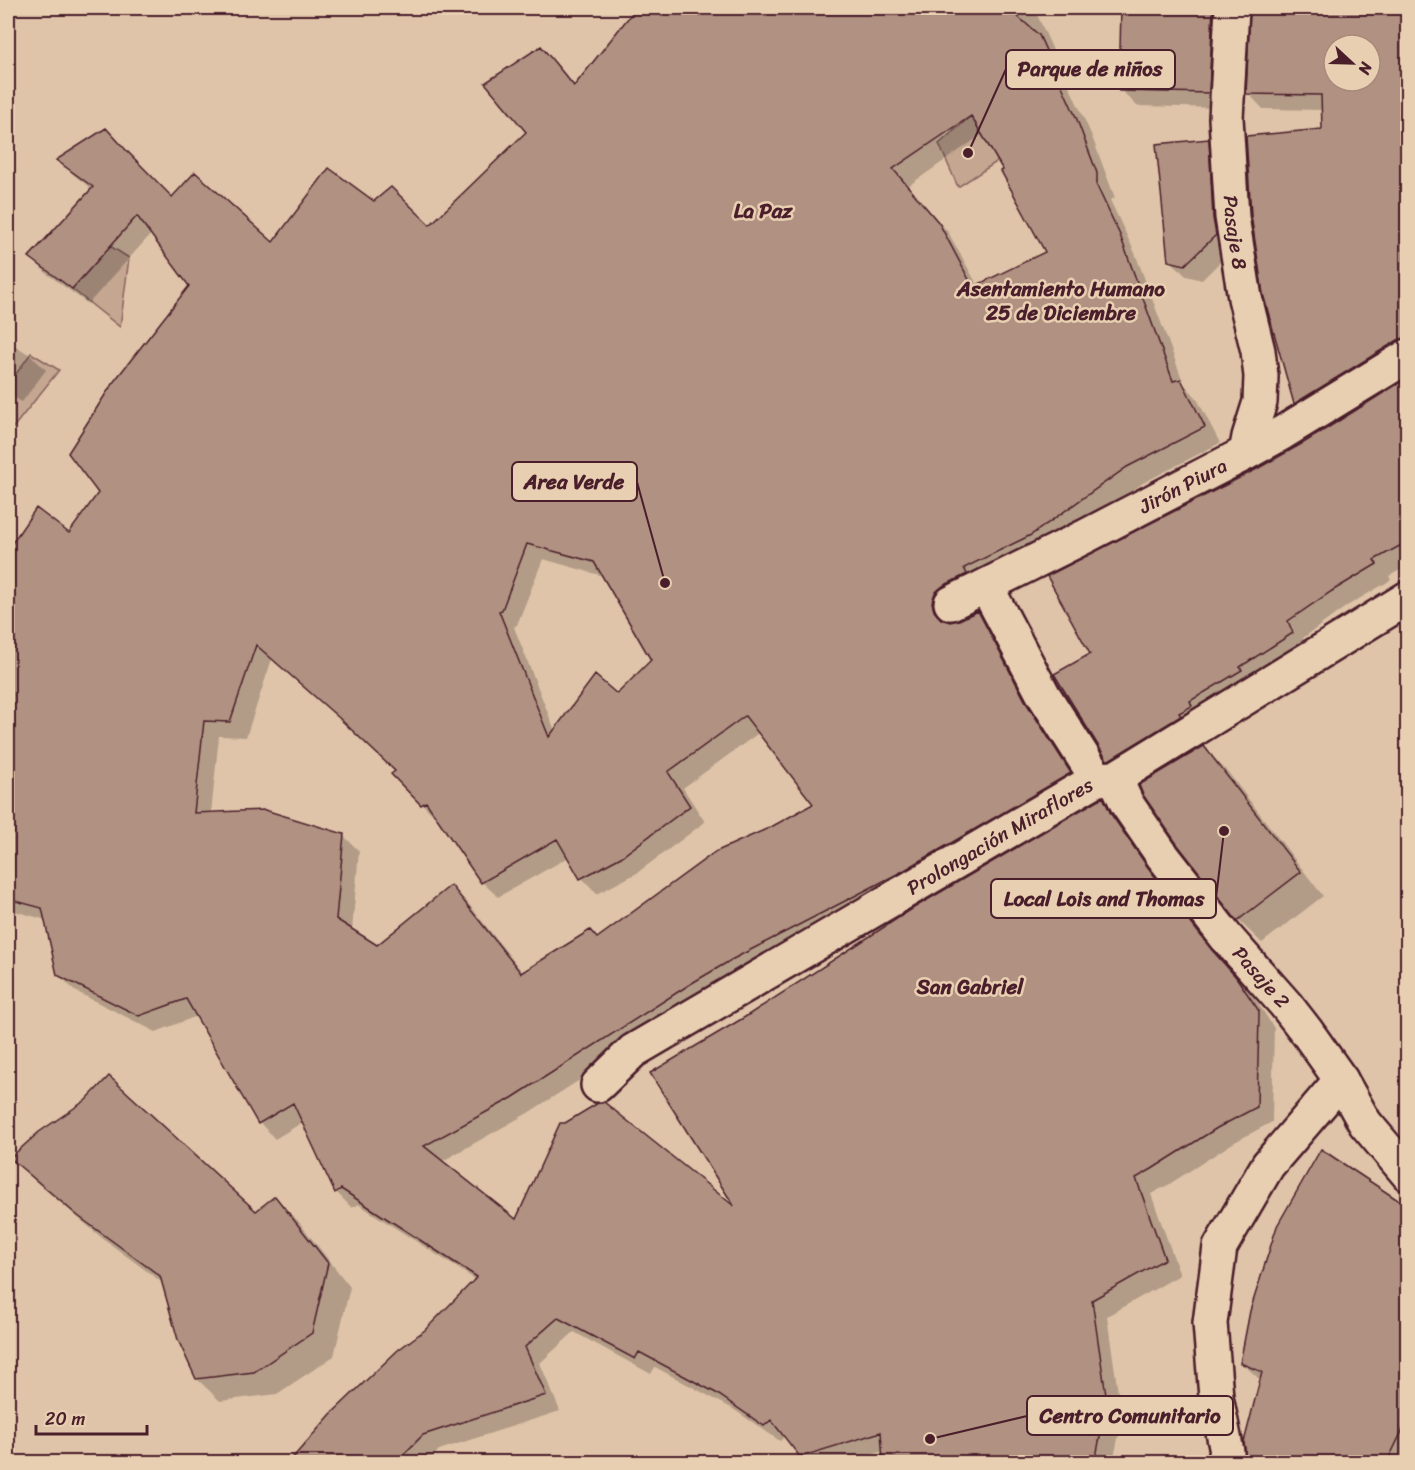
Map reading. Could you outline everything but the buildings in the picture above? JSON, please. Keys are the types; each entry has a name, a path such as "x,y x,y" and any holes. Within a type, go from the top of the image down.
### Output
{"street":[{"name":"Pasaje 8","path":"1232,8 1226,118 1232,217 1245,298 1262,376 1260,402 1246,453"},
{"name":"Jirón Piura","path":"951,603 1246,453 1292,428 1407,356"},
{"name":"Pasaje 2","path":"986,586 1043,694 1226,937 1286,1005 1341,1080 1365,1123 1407,1174"},
{"name":"Prolongación Miraflores","path":"598,1085 633,1051 1106,778 1407,598"},
{"path":"1224,1462 1227,1452 1216,1397 1210,1323 1220,1247 1268,1166 1341,1080"}],"shaded area":[{"path":"971,116 998,161 958,187 939,144"},
{"path":"110,246 129,258 120,327 72,289"},
{"path":"31,353 59,370 8,434 8,385"}],"place":[{"name":"Parque de niños","path":"968,153"},
{"name":"Area Verde","path":"665,583"},
{"name":"Local Lois and Thomas","path":"1224,831"},
{"name":"Centro Comunitario","path":"930,1439"}],"district":[{"name":"La Paz","path":"763,211"},
{"name":"Asentamiento Humano 25 de Diciembre","path":"1061,301"},
{"name":"San Gabriel","path":"970,987"}]}
